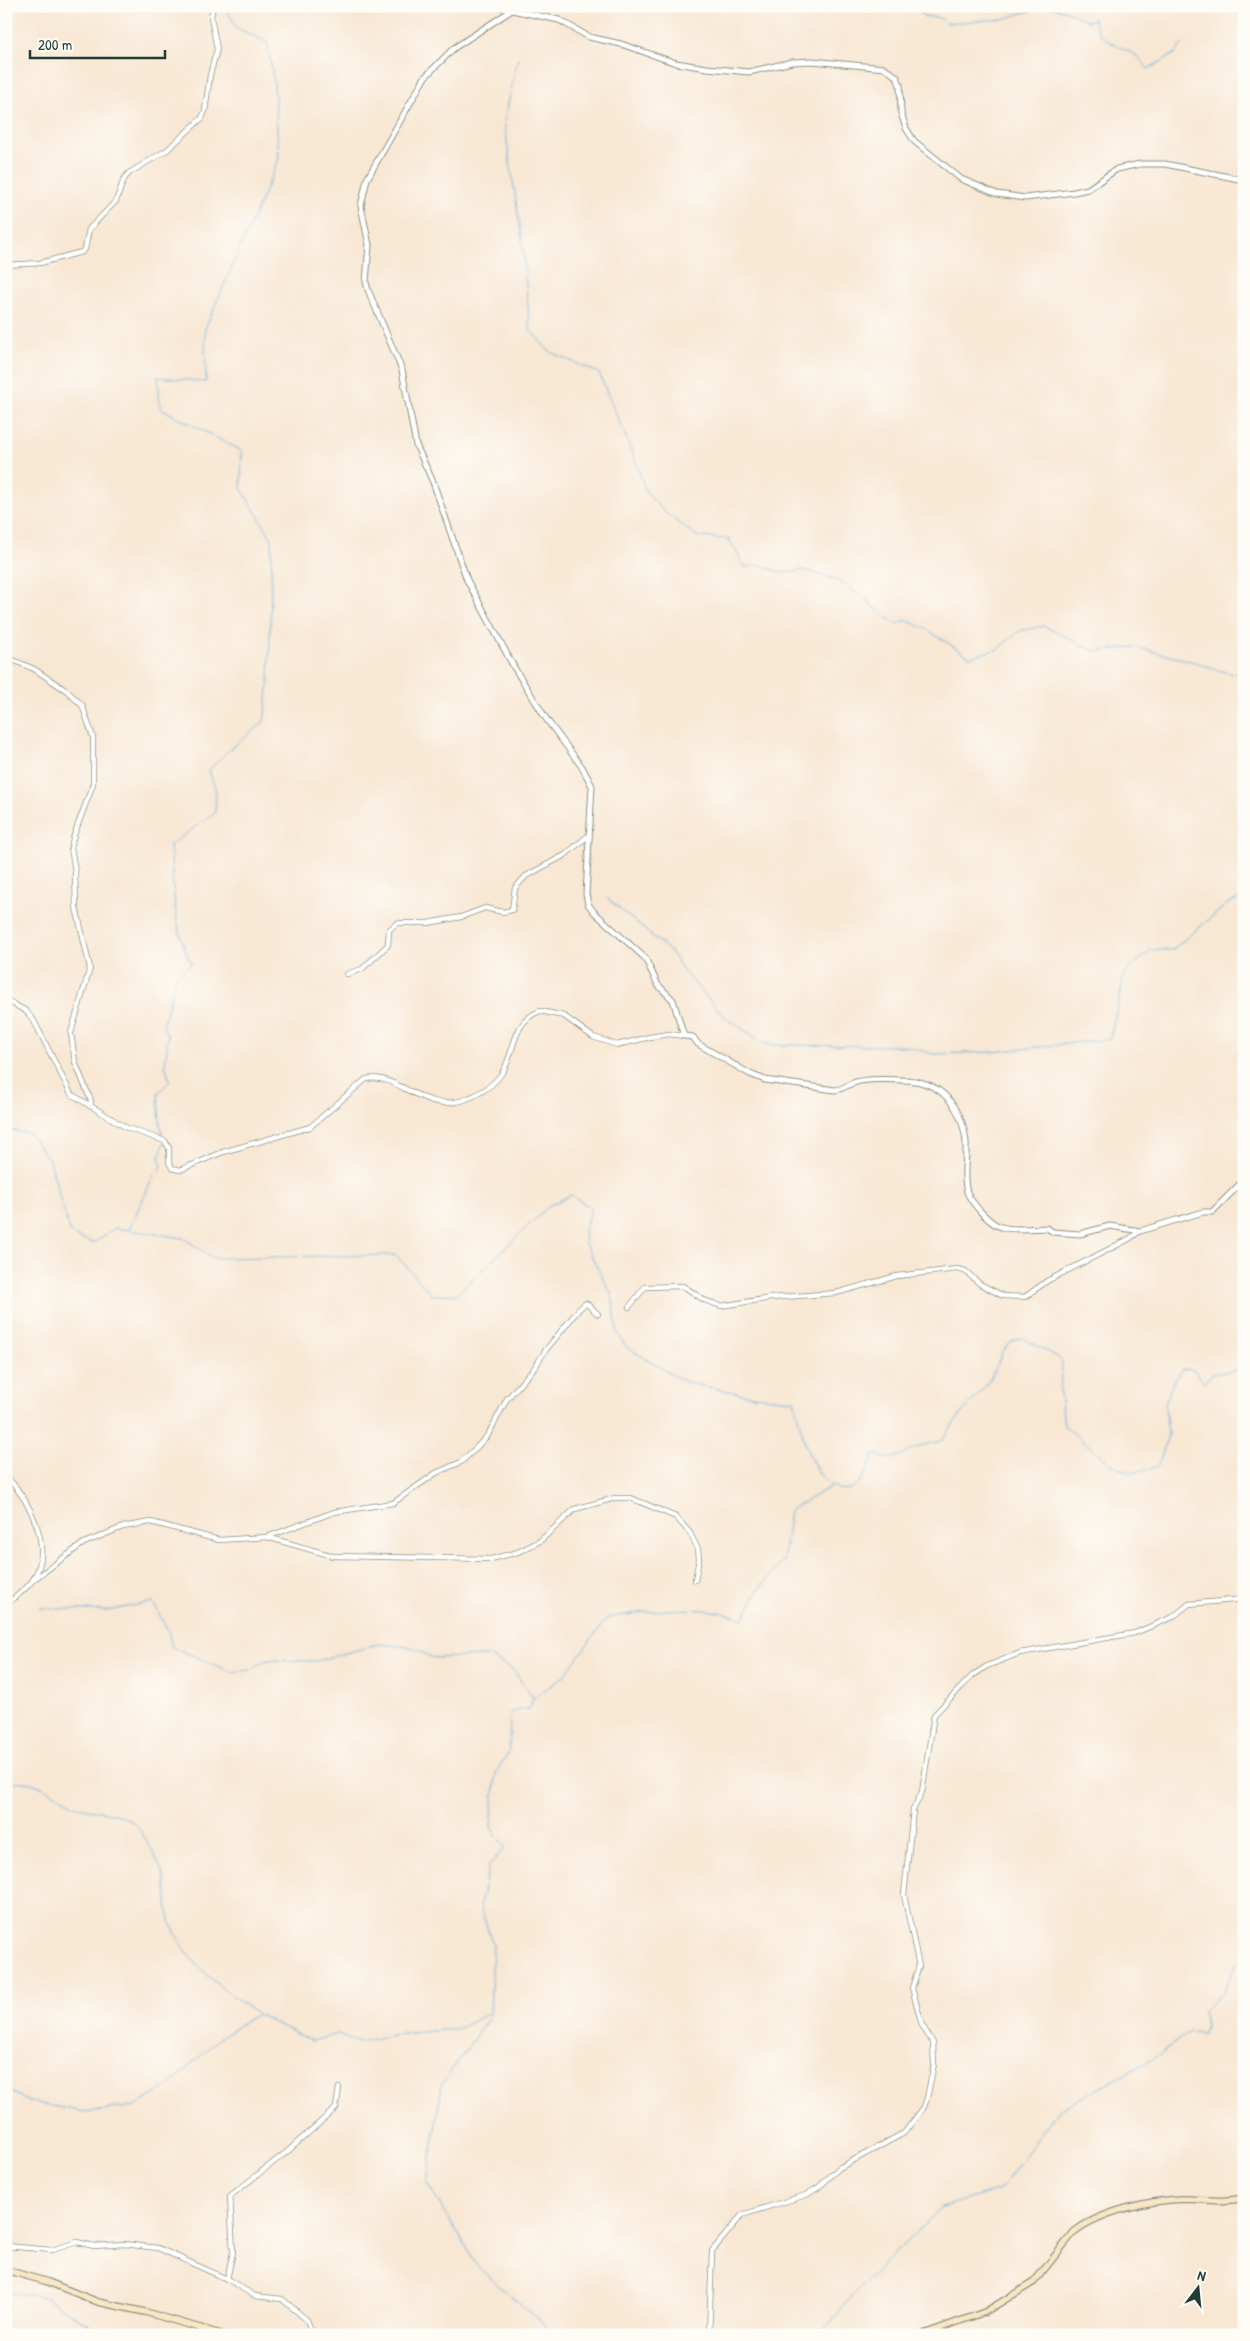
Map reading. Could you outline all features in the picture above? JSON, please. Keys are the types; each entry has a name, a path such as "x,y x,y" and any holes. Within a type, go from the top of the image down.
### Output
{"main road":[{"path":"921,2335 985,2312 1034,2282 1074,2232 1081,2226 1112,2213 1168,2200 1219,2202 1244,2198"},
{"path":"6,2270 48,2282 98,2302 145,2312 224,2335"}],"street":[{"path":"6,265 40,263 82,252 86,248 89,229 116,201 124,179 129,173 167,150 202,118 208,104 210,75 216,50 211,17 213,6"},
{"path":"498,6 509,12"},
{"path":"684,1036 673,1000 658,985 645,958 631,942 601,920 588,904 586,894 592,786 515,669 466,578 433,482 416,445 402,370 366,282 369,245 361,206 367,179 426,77 454,48 509,12 521,11 559,20 590,37 621,44 676,63 707,68 749,72 792,62 812,61 885,68 897,77 900,85 901,113 906,128 914,141 962,179 996,194 1025,198 1074,192 1088,189 1117,169 1140,164 1165,164 1244,180"},
{"path":"6,656 34,669 68,691 82,705 93,737 93,784 85,810 72,838 71,848 75,871 76,907 90,968 71,1033 75,1062 92,1101 90,1106"},
{"path":"347,974 362,969 388,945 390,930 397,923 428,923 461,917 485,908 503,912 512,910 515,888 526,876 558,859 589,834"},
{"path":"6,1000 26,1011 34,1021 62,1073 67,1088 76,1097 127,1128 165,1141 169,1148 169,1162 172,1168 180,1170 223,1152 310,1127 366,1079 377,1078 427,1101 454,1103 465,1100 492,1085 500,1076 516,1033 527,1019 540,1011 564,1016 593,1037 617,1045 669,1034 693,1037 698,1044 750,1074 779,1083 835,1090 843,1089 856,1082 903,1080 917,1082 944,1093 951,1099 966,1142 968,1194 985,1216 1000,1226 1047,1228 1054,1232 1080,1234 1110,1226 1140,1231"},
{"path":"630,1307 645,1287 683,1286 704,1300 721,1306 771,1298 836,1293 897,1276 957,1269 965,1271 980,1284 1003,1296 1025,1297 1047,1282 1129,1239 1140,1231 1212,1212 1244,1180"},
{"path":"6,1604 33,1580 84,1542 123,1526 151,1522 219,1540 267,1537 334,1512 393,1503 436,1473 461,1462 488,1435 500,1409 535,1368 545,1351 579,1309 586,1303 598,1314"},
{"path":"6,1476 17,1487 34,1516 42,1547 33,1580"},
{"path":"267,1537 333,1556 491,1559 518,1552 540,1541 574,1509 615,1498 630,1498 676,1517 690,1533 698,1549 699,1559 695,1580"},
{"path":"709,2335 712,2251 742,2215 806,2194 818,2188 839,2168 904,2133 924,2107 934,2064 933,2044 922,2025 912,1988 919,1966 904,1895 912,1810 922,1792 934,1715 972,1676 995,1662 1020,1653 1135,1633 1173,1617 1190,1604 1244,1599"},
{"path":"227,2279 233,2252 230,2196 288,2151 336,2108 339,2088"},
{"path":"6,2246 52,2250 77,2242 94,2246 124,2244 158,2248 227,2279 256,2296 282,2299 307,2320 314,2335"}],"waterway":[{"path":"164,1140 160,1123 158,1093 170,1081 165,1065 168,1036 163,1026 176,976 192,964 185,950 177,921 170,845 215,813 216,791 209,770 230,749 264,722 269,683 272,539 241,488 242,451 160,408 158,377 206,382 205,329 279,159 274,83 267,42 237,28 224,6"},
{"path":"904,6 920,9 923,16 940,18 946,23 1003,19 1039,8 1050,7 1067,11 1088,21 1094,19 1096,27 1104,38 1134,54 1148,69 1176,53 1182,44"},
{"path":"518,58 504,122 523,247 530,330 550,352 599,373 636,462 645,490 664,512 698,537 729,539 745,567 759,565 783,573 803,570 835,579 863,597 884,616 897,624 906,620 926,629 970,657 998,649 1019,631 1044,626 1094,651 1136,647 1198,663 1224,672 1244,675"},
{"path":"608,899 670,951 684,972 727,1019 767,1045 906,1046 933,1054 993,1052 1110,1039 1125,972 1151,950 1172,950 1230,902 1244,897"},
{"path":"6,1082 8,1087 6,1117"},
{"path":"6,1121 9,1130 29,1133 50,1161 69,1231 73,1235 93,1243 115,1228 183,1238 214,1258 396,1255 432,1295 457,1294 550,1205 571,1195 591,1208 584,1231 585,1244 612,1295 618,1334 626,1347 685,1382 752,1396 794,1400 813,1464 828,1483 839,1489 846,1490 857,1485 874,1455 893,1458 920,1446 943,1440 953,1424 990,1379 1005,1348 1015,1340 1022,1338 1058,1357 1062,1362 1060,1392 1064,1426 1107,1460 1131,1472 1158,1466 1168,1435 1165,1405 1172,1384 1183,1369 1194,1370 1204,1382 1213,1374 1239,1370 1244,1378"},
{"path":"129,1229 154,1175 162,1167 159,1157 164,1143"},
{"path":"39,1608 107,1611 153,1602 168,1631 172,1647 232,1672 250,1670 266,1660 317,1661 378,1644 412,1647 433,1658 489,1656 513,1670 533,1698 563,1677 607,1618 658,1611 693,1609 727,1614 743,1619 759,1589 783,1561 790,1510 832,1486"},
{"path":"533,1698 530,1708 510,1713 509,1751 496,1773 491,1827 505,1848 489,1865 480,1906 493,1945 490,2016 442,2084 427,2183 479,2268 556,2335"},
{"path":"6,1784 14,1782 31,1783 77,1806 112,1813 129,1819 136,1825 155,1856 165,1880 170,1920 176,1935 205,1973 230,1995 256,2013"},
{"path":"821,2335 852,2295 942,2207 1000,2190 1058,2110 1153,2059 1190,2031 1202,2034 1205,2027 1203,2011 1223,1992 1235,1966 1244,1958"},
{"path":"6,2090 32,2102 83,2112 135,2106 169,2086 218,2039 257,2014 312,2041 338,2034 359,2042 393,2035 460,2028 489,2013"},
{"path":"6,2292 45,2297 105,2335"}]}
